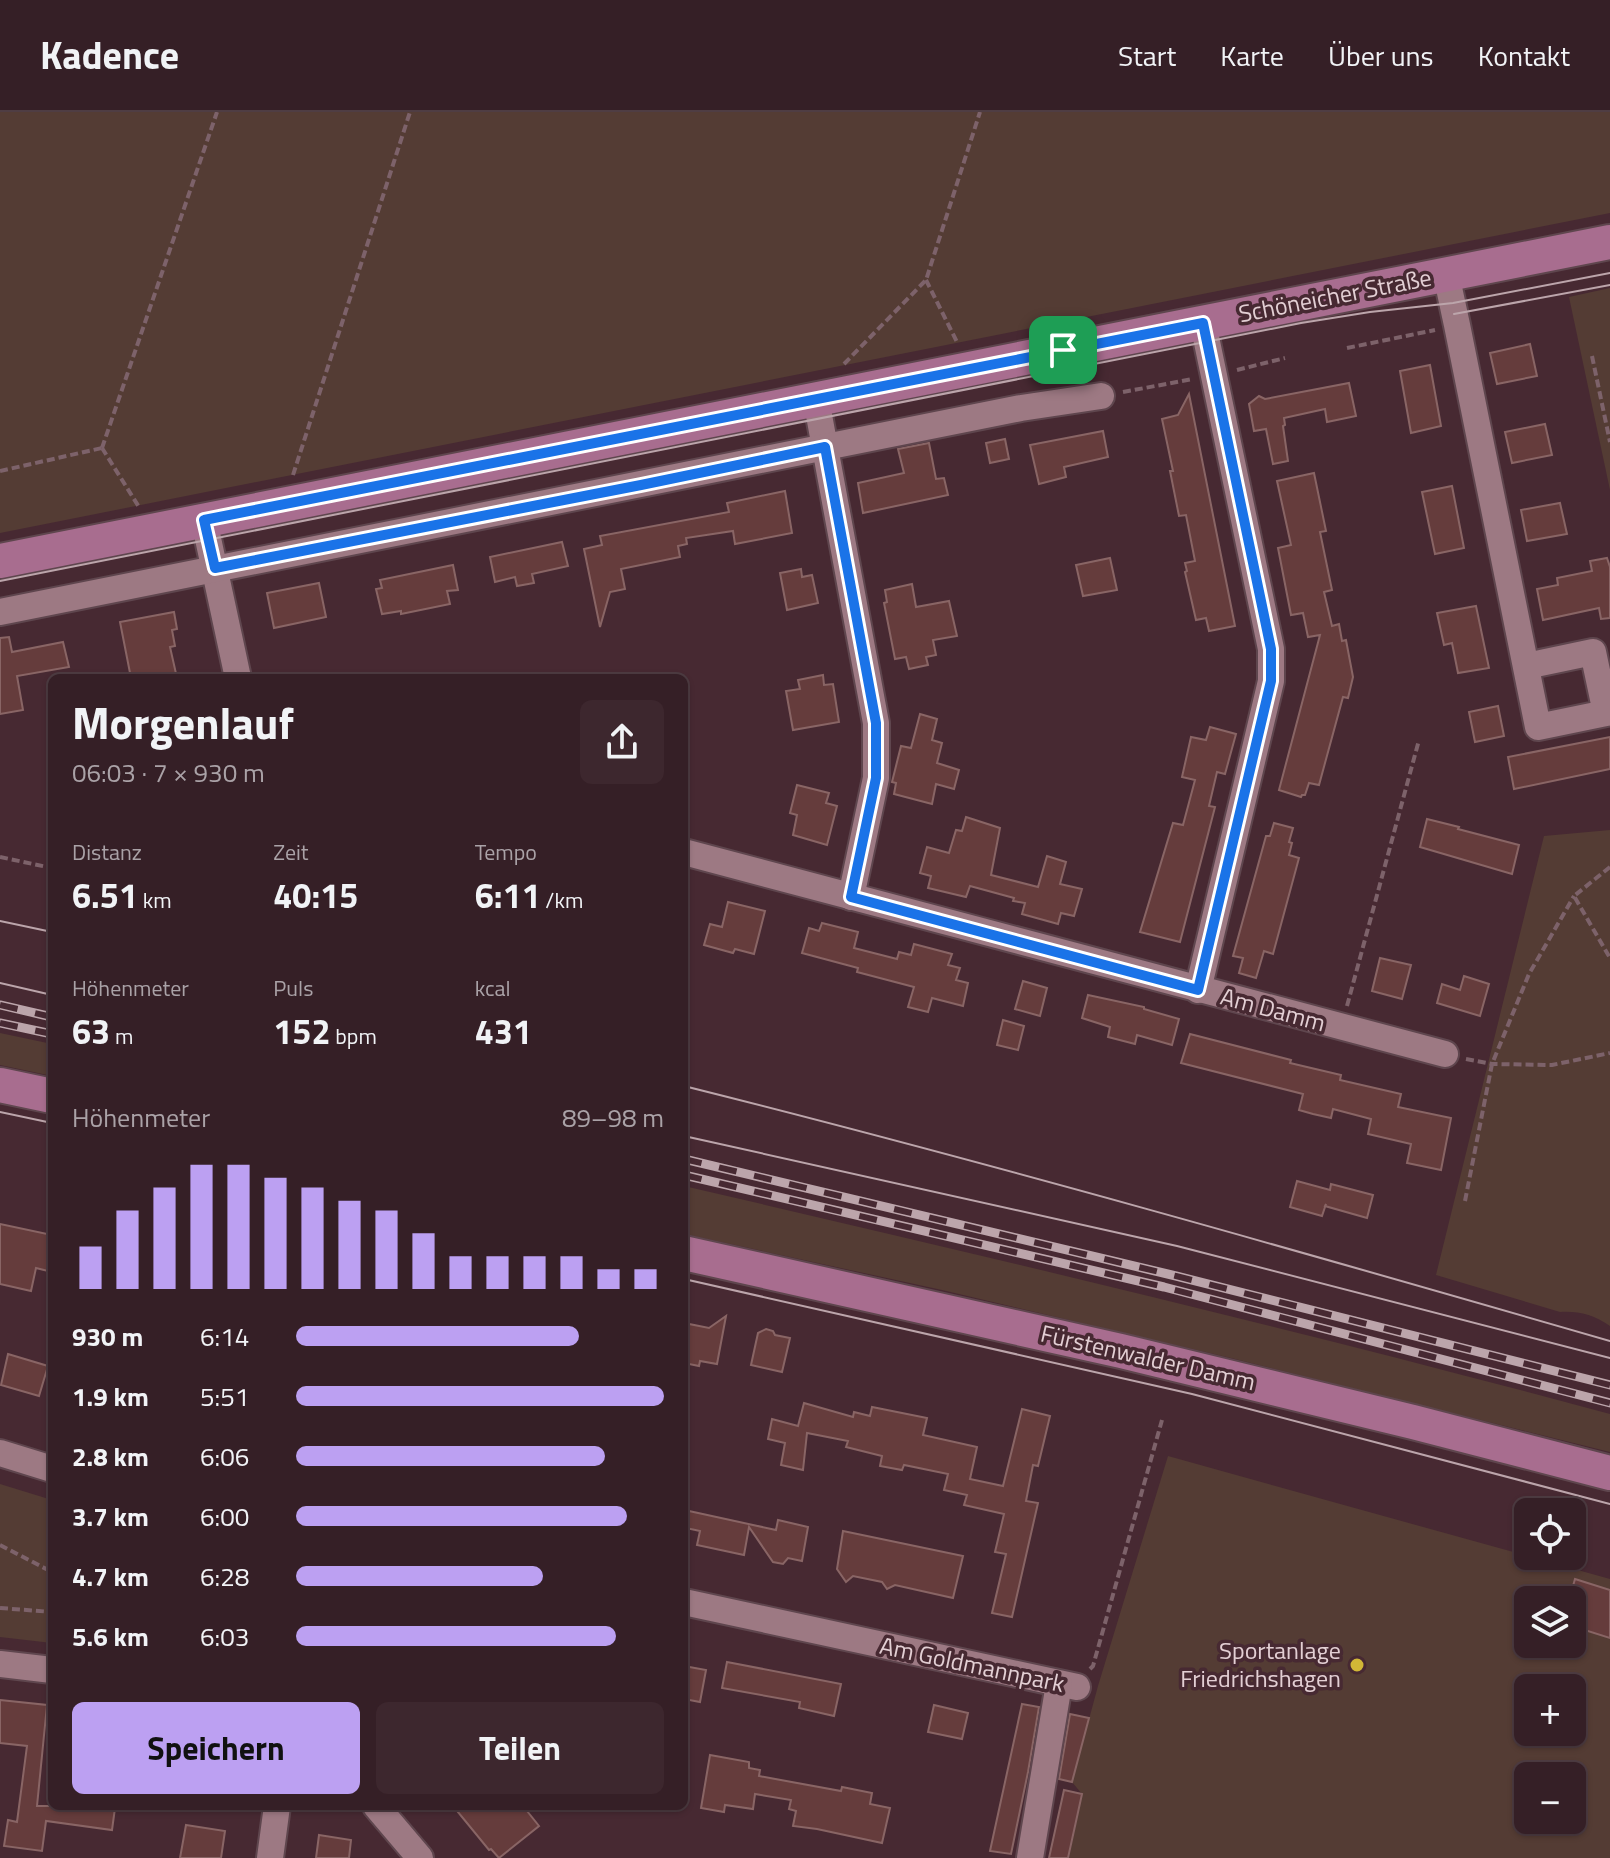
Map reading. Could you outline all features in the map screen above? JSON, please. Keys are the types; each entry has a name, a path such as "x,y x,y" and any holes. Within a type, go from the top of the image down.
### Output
{"main road":[{"name":"Schöneicher Straße","path":"0,561 1610,242"},
{"path":"0,1085 48,1095"},
{"name":"Fürstenwalder Damm","path":"688,1254 1121,1351 1610,1473"}],"street":[{"name":"Schöneicher Straße","path":"1446,274 1538,727 1608,713"},
{"path":"1198,990 1271,681 1271,649 1203,323"},
{"path":"0,612 1021,408 1101,396"},
{"path":"816,399 876,723 876,778 851,897"},
{"path":"204,520 237,674"},
{"path":"1526,666 1593,652 1608,713"},
{"name":"Am Damm","path":"688,853 1445,1054"},
{"path":"0,1453 48,1468"},
{"name":"Am Goldmannpark","path":"688,1603 1068,1686"},
{"path":"0,1664 48,1670"},
{"path":"1030,1858 1068,1686"},
{"path":"270,1858 276,1810"},
{"path":"379,1810 420,1858"}],"path":[{"path":"102,448 217,112"},
{"path":"299,453 410,112"},
{"path":"836,371 926,280 980,112"},
{"path":"926,280 960,348"},
{"path":"1347,348 1457,325"},
{"path":"1592,356 1610,442"},
{"path":"0,471 102,448"},
{"path":"102,448 141,509"},
{"path":"1341,1027 1419,740"},
{"path":"0,857 48,867"},
{"path":"1465,1201 1492,1064 1529,974 1574,896 1610,867"},
{"path":"1574,896 1610,958"},
{"path":"1445,1054 1492,1064 1552,1065 1610,1053"},
{"name":"Am Goldmannpark","path":"1068,1686 1093,1666 1162,1420"},
{"path":"0,1545 48,1570"},
{"path":"0,1608 48,1612"}],"shaded area":[{"path":"0,112 1610,112 1610,213 0,533"},
{"path":"1610,288 1610,490 1569,297"},
{"path":"1610,830 1610,1326 1586,1314 1560,1312 1436,1275 1544,836"},
{"path":"0,1033 48,1043 48,1075 0,1065"},
{"path":"688,1187 1148,1296 1610,1414 1610,1452 1235,1359 942,1290 688,1235"},
{"name":"Sportanlage Friedrichshagen","path":"1168,1456 1514,1552 1514,1570 1578,1570 1610,1579 1610,1858 1069,1858 1082,1794 1072,1782"},
{"path":"0,1484 48,1499 48,1643 0,1637"}],"building":[{"path":"1530,344 1537,376 1497,384 1490,353"},
{"path":"1430,365 1441,426 1411,433 1400,371"},
{"path":"1349,383 1356,416 1327,422 1325,409 1284,418 1288,461 1273,464 1266,429 1254,431 1249,404 1259,396 1265,399"},
{"path":"1189,394 1235,626 1209,631 1206,618 1196,620 1185,572 1185,563 1195,561 1186,515 1179,516 1162,419 1178,415"},
{"path":"1545,424 1552,455 1512,463 1505,432"},
{"path":"1103,431 1108,457 1064,467 1066,477 1039,484 1030,445"},
{"path":"1005,439 1009,459 990,463 986,443"},
{"path":"929,443 936,479 944,478 948,495 863,513 858,483 904,473 898,449"},
{"path":"1314,473 1326,531 1320,532 1332,590 1324,592 1332,626 1339,624 1342,641 1346,640 1353,677 1348,698 1343,697 1319,785 1309,783 1305,795 1301,797 1279,790 1320,635 1308,637 1303,613 1291,615 1278,548 1291,545 1277,481"},
{"path":"1452,486 1464,548 1435,554 1422,492"},
{"path":"785,491 792,533 735,544 733,531 686,538 687,544 678,546 680,557 621,569 625,589 610,592 600,627 584,549 602,545 600,536 729,512 727,503"},
{"path":"1560,503 1567,534 1527,541 1521,510"},
{"path":"562,542 568,566 532,574 534,583 517,586 515,577 495,582 490,557"},
{"path":"1110,558 1117,590 1083,596 1076,565"},
{"path":"1607,558 1610,567 1610,618 1601,619 1599,608 1543,620 1537,589 1558,585 1557,578 1592,571 1590,561"},
{"path":"453,565 458,590 447,591 450,604 401,614 401,611 382,614 376,589 382,588 380,580"},
{"path":"801,569 802,577 812,575 818,603 787,610 780,573"},
{"path":"319,583 326,617 274,628 267,593"},
{"path":"912,584 916,607 949,601 957,636 933,640 936,655 926,657 928,665 909,669 906,657 895,659 884,603 887,602 885,590"},
{"path":"1476,606 1489,668 1458,673 1452,643 1444,645 1437,613"},
{"path":"174,612 177,629 172,630 175,646 170,647 176,674 130,674 120,622"},
{"path":"9,637 12,652 63,642 69,667 17,676 23,710 0,714 0,638"},
{"path":"823,675 824,685 833,684 839,722 793,730 786,691 800,689 798,680"},
{"path":"1498,706 1504,736 1475,742 1469,712"},
{"path":"920,714 937,719 932,740 942,743 937,763 959,770 954,789 936,784 932,804 894,794 896,783 892,782 901,746 911,748"},
{"path":"1210,727 1236,734 1225,774 1217,772 1209,806 1215,807 1180,942 1140,932 1173,823 1183,825 1195,780 1182,777 1191,737 1206,740"},
{"path":"1610,737 1610,769 1514,789 1508,757"},
{"path":"797,785 829,793 826,803 837,806 827,845 793,835 797,815 790,813"},
{"path":"966,817 1000,828 991,875 1038,887 1047,856 1066,862 1060,884 1082,889 1074,916 1061,913 1058,924 1022,914 1025,903 1013,901 1014,898 970,886 966,897 928,888 931,876 920,873 927,847 949,853 956,830 962,831"},
{"path":"1427,819 1519,845 1512,874 1420,847"},
{"path":"1274,823 1293,828 1289,855 1299,858 1273,954 1264,951 1256,978 1239,973 1243,958 1233,956 1266,836 1270,836"},
{"path":"728,902 765,911 754,954 735,949 733,953 704,945 710,924 722,927"},
{"path":"822,923 858,932 854,948 897,959 899,952 911,955 914,944 952,954 948,965 960,968 956,980 968,983 963,1006 932,998 928,1012 908,1007 914,987 802,953 809,928 819,931"},
{"path":"1380,958 1411,965 1402,999 1372,991"},
{"path":"1464,976 1489,984 1480,1016 1437,1003 1442,984 1460,990"},
{"path":"1023,981 1047,988 1040,1016 1015,1009"},
{"path":"1088,995 1144,1007 1179,1019 1172,1045 1137,1035 1135,1044 1108,1037 1110,1027 1082,1018"},
{"path":"1003,1020 1024,1026 1018,1050 997,1045"},
{"path":"1190,1034 1341,1075 1340,1080 1401,1094 1398,1107 1451,1118 1441,1170 1407,1163 1411,1144 1368,1134 1371,1119 1333,1109 1331,1118 1299,1110 1303,1094 1181,1063"},
{"path":"1297,1181 1330,1190 1331,1184 1373,1195 1367,1218 1325,1206 1322,1216 1290,1207"},
{"path":"0,1224 48,1234 48,1271 36,1268 31,1291 0,1284"},
{"path":"726,1316 717,1364 700,1361 699,1366 688,1364 689,1324 709,1328"},
{"path":"766,1329 775,1335 790,1338 782,1372 751,1365 758,1333"},
{"path":"8,1354 48,1366 39,1396 1,1385"},
{"path":"804,1403 853,1417 854,1412 870,1416 872,1407 927,1418 923,1435 977,1447 970,1479 1003,1486 1022,1409 1050,1416 1038,1466 1033,1465 1026,1501 1038,1503 1012,1617 992,1613 1006,1554 995,1552 1004,1514 964,1505 967,1495 944,1490 948,1474 904,1465 902,1470 880,1466 882,1456 846,1447 848,1441 807,1433 803,1470 781,1465 785,1443 768,1439 772,1419 798,1426"},
{"path":"689,1511 776,1530 778,1520 808,1527 802,1561 788,1558 783,1564 773,1562 749,1527 744,1555 697,1545 700,1531 688,1528"},
{"path":"843,1531 963,1556 953,1598 895,1585 887,1589 882,1582 853,1576 846,1582 837,1569"},
{"path":"1575,1579 1610,1590 1610,1638 1586,1630 1586,1586 1573,1586"},
{"path":"727,1662 841,1684 834,1716 799,1708 800,1702 722,1688"},
{"path":"688,1667 706,1670 700,1702 688,1700"},
{"path":"0,1700 47,1705 37,1806 48,1806 48,1810 115,1810 112,1830 46,1821 42,1851 4,1846 8,1820 17,1822 27,1746 0,1743"},
{"path":"1022,1704 1039,1707 1011,1854 990,1851"},
{"path":"934,1705 968,1713 962,1739 928,1732"},
{"path":"1070,1714 1089,1718 1072,1782 1059,1779"},
{"path":"710,1755 749,1762 749,1768 760,1770 759,1776 841,1791 842,1787 872,1793 870,1804 890,1808 882,1843 793,1826 796,1811 789,1809 791,1800 755,1794 753,1809 725,1805 724,1812 701,1808"},
{"path":"1064,1790 1082,1794 1068,1858 1049,1858"},
{"path":"456,1810 526,1810 539,1826 499,1858"},
{"path":"186,1825 225,1831 221,1858 180,1858"},
{"path":"319,1835 351,1840 349,1858 316,1858"}],"tram line":[{"path":"0,581 1301,323 1453,303 1610,273"},
{"path":"1454,314 1610,285"},
{"path":"0,921 48,931"},
{"path":"0,983 48,994"},
{"path":"688,1087 1032,1177 1610,1341"},
{"path":"0,1112 48,1122"},
{"path":"688,1137 1177,1246 1610,1358"},
{"path":"688,1280 1192,1394 1610,1504"}],"railway":[{"path":"0,1005 48,1016"},
{"path":"0,1023 48,1033"},
{"path":"688,1160 1176,1276 1610,1385"},
{"path":"688,1176 1164,1287 1610,1403"}],"place":[{"name":"Sportanlage Friedrichshagen","path":"1357,1665"}],"route":[{"path":"1203,323 1271,649 1271,681 1198,990 851,897 876,778 876,723 825,447 215,568 204,520 293,504 1063,350 1203,323"}]}
